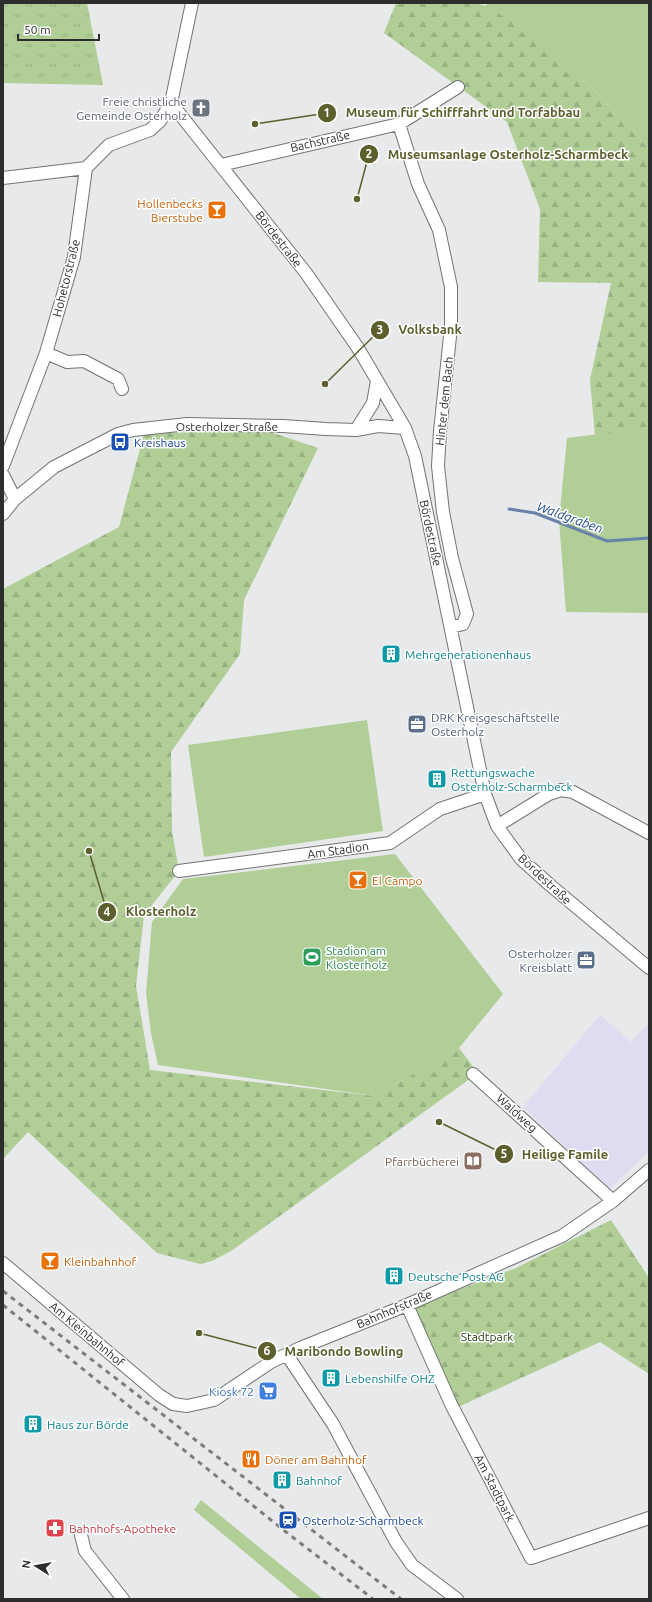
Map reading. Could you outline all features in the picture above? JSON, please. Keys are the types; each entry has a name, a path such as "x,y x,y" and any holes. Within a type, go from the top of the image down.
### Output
{"street":[{"path":"3,178 86,168 109,145 150,130 160,120 171,103 192,3"},
{"name":"Bachstraße","path":"221,165 399,124 458,87"},
{"name":"Bördestraße","path":"171,103 306,273 358,348 405,428 415,456 485,794 496,826 521,859 649,968"},
{"name":"Hinter dem Bach","path":"399,124 418,184 439,230 450,288 451,327 440,431 438,466 443,512 452,558 467,614 463,624 451,627"},
{"name":"Hohetorstraße","path":"3,466 46,353 74,257 86,168"},
{"path":"46,353 67,362 84,361 118,379 122,389"},
{"path":"356,430 373,404 377,382"},
{"name":"Osterholzer Straße","path":"3,514 15,499 54,467 118,434 133,430 186,424 356,430 378,426 405,428"},
{"path":"3,475 15,499"},
{"path":"496,826 549,794 561,790 574,792 649,833"},
{"name":"Am Stadion","path":"179,871 390,843 440,810 485,794"},
{"name":"Waldweg","path":"473,1074 613,1201"},
{"name":"Bahnhofstraße","path":"173,1404 187,1406 214,1400 271,1362 407,1305 562,1236 613,1201 649,1170"},
{"name":"Am Kleinbahnhof","path":"3,1263 159,1395 173,1404"},
{"name":"Am Stadtpark","path":"407,1305 451,1404 531,1558 649,1518"},
{"path":"287,1355 333,1424 396,1542 412,1565 457,1599"},
{"path":"81,1535 85,1551 123,1599"}],"shaded area":[{"path":"600,1015 631,1042 649,1023 649,1151 610,1189 523,1107"}],"green space":[{"path":"3,3 87,3 103,85 3,83"},
{"path":"396,3 476,3 486,6 555,48 649,149 649,428 595,436 590,380 611,283 538,282 540,209 507,122 384,33"},
{"path":"487,3 649,3 649,149 555,48 486,7"},
{"path":"649,428 649,613 566,612 559,520 567,438"},
{"path":"261,429 318,448 244,600 240,654 171,752 172,831 179,871 144,915 136,986 150,1070 375,1096 459,1048 478,1073 231,1251 212,1261 200,1264 157,1253 28,1132 3,1159 3,589 119,527 144,434"},
{"path":"367,720 383,831 204,857 188,745"},
{"name":"Stadion am Klosterholz","path":"395,854 503,994 459,1048 375,1096 158,1065 151,1033 146,993 152,922 183,879"},
{"name":"Stadtpark","path":"611,1220 649,1278 649,1374 600,1342 458,1407 412,1307 516,1268"},
{"path":"201,1500 323,1599 301,1599 194,1510"}],"waterway":[{"name":"Waldgraben","path":"509,509 535,513 607,541 649,538"}],"railway":[{"path":"3,1291 401,1599"},
{"path":"3,1305 286,1532 373,1599"}],"place":[{"name":"Freie christliche Gemeinde Osterholz","path":"201,108"},
{"name":"Museum für Schifffahrt und Torfabbau","path":"255,124"},
{"name":"Museumsanlage Osterholz-Scharmbeck","path":"357,199"},
{"name":"Hollenbecks Bierstube","path":"217,210"},
{"name":"Volksbank","path":"325,384"},
{"name":"Kreishaus","path":"120,442"},
{"name":"Mehrgenerationenhaus","path":"391,654"},
{"name":"DRK Kreisgeschäftstelle Osterholz","path":"417,724"},
{"name":"Rettungswache Osterholz-Scharmbeck","path":"437,779"},
{"name":"Klosterholz","path":"89,851"},
{"name":"El Campo","path":"358,880"},
{"name":"Stadion am Klosterholz","path":"312,957"},
{"name":"Osterholzer Kreisblatt","path":"586,960"},
{"name":"Heilige Famile","path":"439,1122"},
{"name":"Pfarrbücherei","path":"473,1161"},
{"name":"Kleinbahnhof","path":"50,1261"},
{"name":"Deutsche Post AG","path":"394,1276"},
{"name":"Maribondo Bowling","path":"199,1333"},
{"name":"Lebenshilfe OHZ","path":"331,1378"},
{"name":"Kiosk 72","path":"268,1391"},
{"name":"Haus zur Börde","path":"33,1424"},
{"name":"Döner am Bahnhof","path":"251,1459"},
{"name":"Bahnhof","path":"282,1480"},
{"name":"Osterholz-Scharmbeck","path":"288,1520"},
{"name":"Bahnhofs-Apotheke","path":"55,1528"}]}
